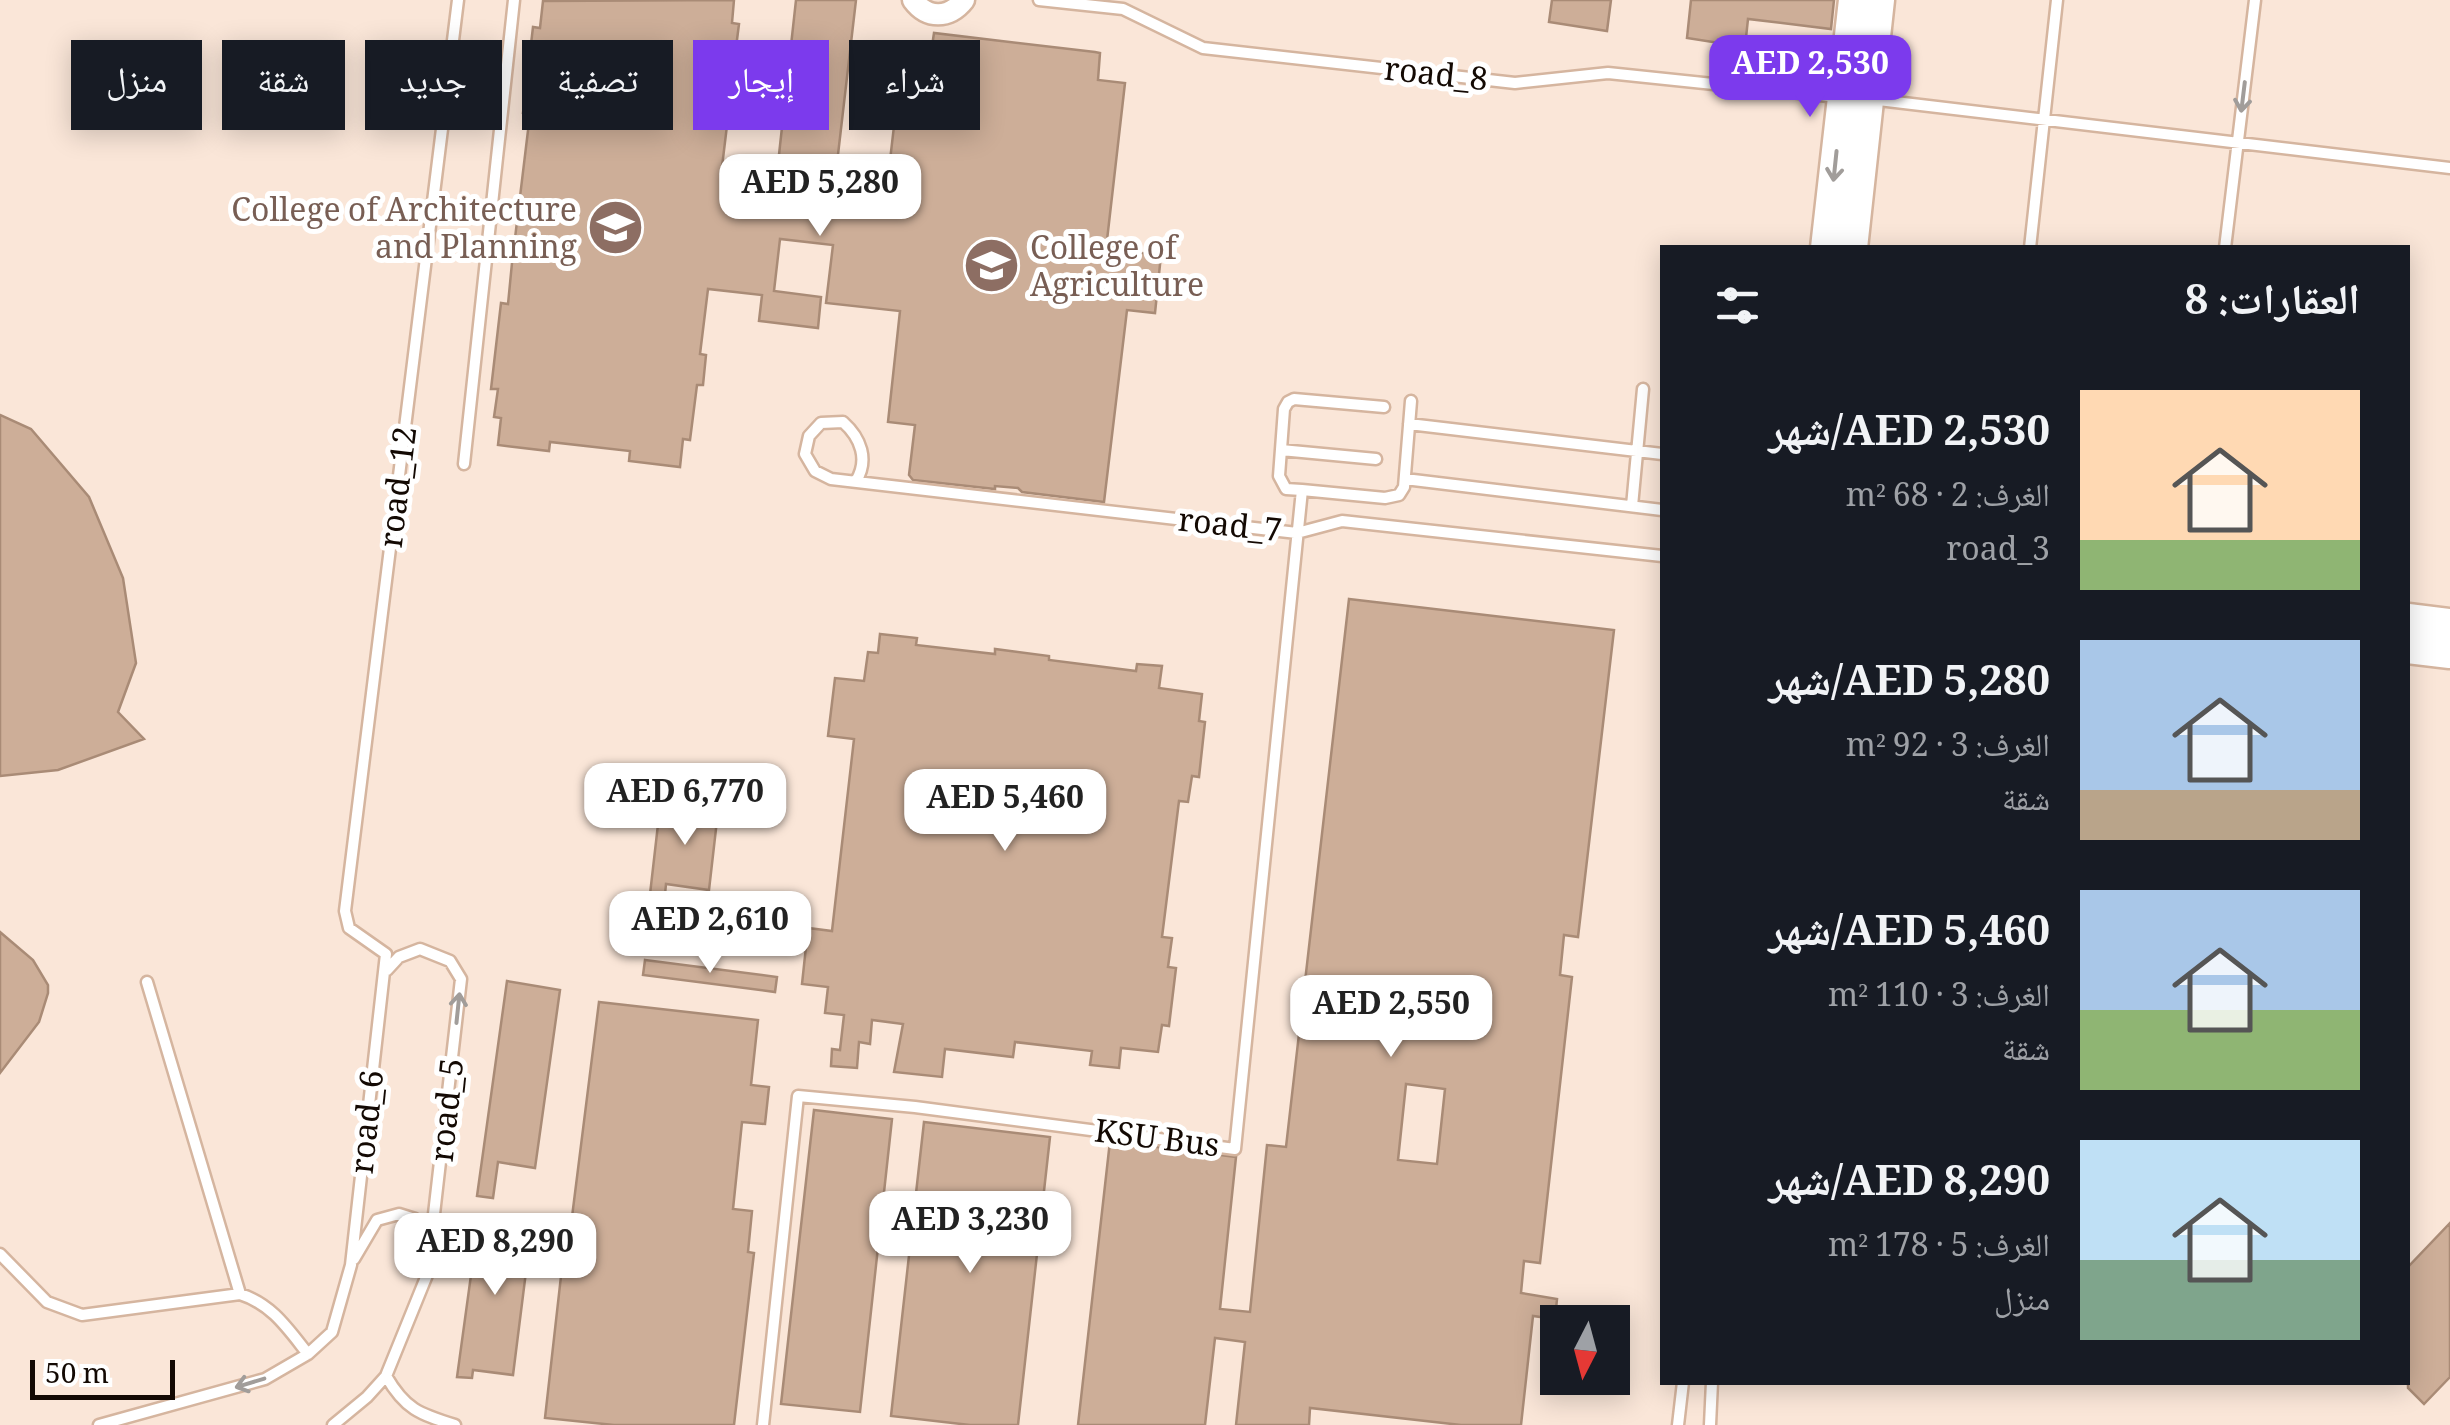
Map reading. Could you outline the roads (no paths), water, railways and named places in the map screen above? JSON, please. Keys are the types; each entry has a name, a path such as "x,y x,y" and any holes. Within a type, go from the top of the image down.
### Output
{"street":[{"path":"912,0 921,10 939,15 957,8 964,0"},
{"path":"1852,245 1854,0"},
{"path":"1827,245 1879,0"},
{"path":"2410,619 2450,624"},
{"path":"2410,648 2450,653"}],"lane":[{"name":"road_12","path":"386,954 349,928 345,911 458,0"},
{"path":"464,464 514,0"},
{"name":"road_8","path":"1039,0 1123,9 1203,48 1515,83 1608,74 1855,98 2450,168"},
{"path":"2030,245 2057,0"},
{"path":"2225,245 2255,0"},
{"path":"1632,506 1642,389"},
{"path":"1384,407 1294,399 1288,402 1281,484 1286,488 1385,498 1399,495 1404,480 1411,400"},
{"name":"road_7","path":"856,481 863,464 857,438 843,422 821,422 806,443 805,454 810,466 822,476 856,481 1297,532 1342,520 1660,556"},
{"path":"1409,424 1660,454"},
{"path":"1281,450 1376,459"},
{"path":"1404,480 1660,510"},
{"name":"KSU Bus","path":"762,1425 798,1096 915,1107 1235,1149 1302,490"},
{"name":"road_5","path":"333,1425 368,1397 386,1376 427,1275 461,980 450,960 420,949 399,957 386,971"},
{"name":"road_6","path":"99,1425 264,1380 308,1354 332,1332 351,1266 386,954"},
{"path":"147,982 240,1294"},
{"path":"351,1266 377,1220 400,1214 415,1219 426,1240 427,1275"},
{"path":"0,1254 47,1302 82,1315 240,1294 270,1308 308,1354"},
{"path":"386,1376 400,1400 411,1408 455,1425"},
{"path":"1678,1425 1683,1385"},
{"path":"1710,1425 1712,1385"},
{"path":"146,1425 150,1412"}],"place":[{"name":"College of Architecture and Planning","path":"616,228"},
{"name":"College of Agriculture","path":"991,266"}]}
